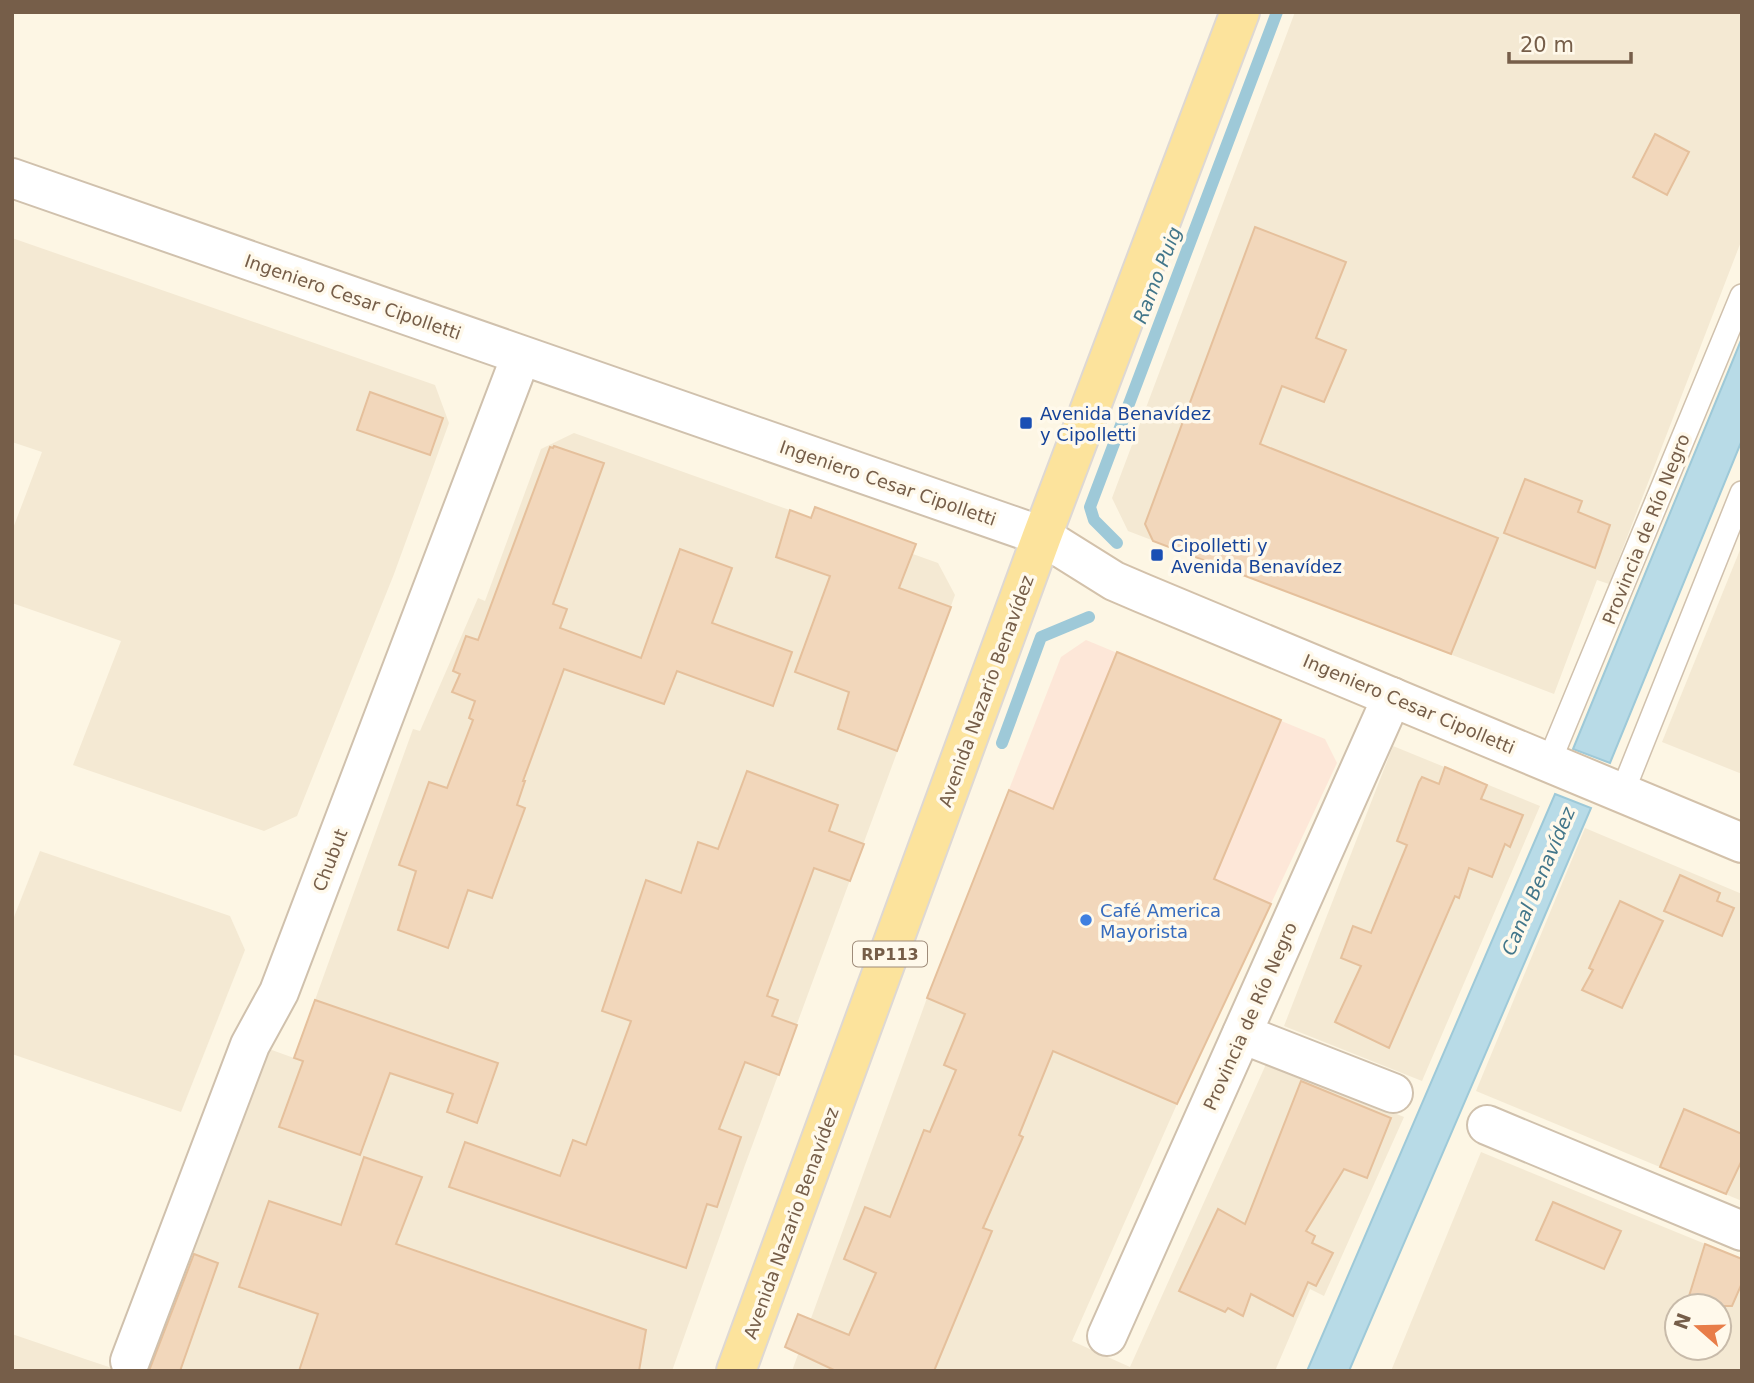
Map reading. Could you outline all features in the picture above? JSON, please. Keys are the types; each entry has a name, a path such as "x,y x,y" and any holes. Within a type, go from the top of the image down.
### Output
{"main road":[{"name":"Avenida Nazario Benavídez","path":"736,1371 1042,536 1240,12"}],"street":[{"name":"Ingeniero Cesar Cipolletti","path":"12,178 1042,536 1114,581 1742,843"},
{"name":"Chubut","path":"130,1362 250,1045 279,992 521,356"},
{"name":"Provincia de Río Negro","path":"1107,1336 1392,697"},
{"path":"1242,1034 1393,1093"},
{"path":"1487,1125 1742,1231"}],"lane":[{"name":"Provincia de Río Negro","path":"1557,765 1742,296"},
{"path":"1611,788 1742,493"}],"shaded area":[{"path":"1295,12 1742,12 1742,239 1609,584 1597,580 1554,694 1128,531 1112,498"},
{"path":"12,238 435,385 449,423 394,574 297,816 264,831 73,765 121,641 12,603 12,531 42,452 12,442"},
{"path":"574,433 938,563 955,595 672,1371 147,1371 269,1049 294,1058 413,729 420,731 478,598 485,601 541,449"},
{"path":"1742,545 1742,774 1662,742"},
{"path":"1086,640 1325,739 1337,763 1177,1104 927,998 1061,657"},
{"path":"1393,746 1540,806 1422,1081 1284,1026"},
{"path":"1585,828 1742,894 1742,1201 1476,1091"},
{"path":"40,851 230,916 245,950 181,1112 12,1054 12,922"},
{"path":"927,998 1177,1104 1072,1341 1130,1367 1267,1062 1404,1117 1324,1296 1310,1289 1275,1371 792,1371"},
{"path":"1481,1152 1742,1259 1742,1371 1391,1371"},
{"path":"12,1334 85,1359 121,1371 12,1371"}],"water":[{"path":"1742,338 1742,440 1610,763 1573,749"},
{"name":"Canal Benavídez","path":"1555,794 1591,808 1349,1371 1307,1371"}],"building":[{"path":"1655,134 1689,152 1667,195 1633,177"},
{"path":"1255,227 1346,262 1316,338 1346,350 1324,402 1282,386 1260,444 1498,538 1451,654 1153,541 1145,524"},
{"path":"370,392 443,418 430,455 357,430"},
{"path":"550,447 604,463 553,604 567,609 560,628 641,658 680,549 732,568 712,623 792,652 773,706 677,671 664,704 564,669 523,781 517,805 525,808 492,898 468,890 448,948 398,930 416,871 399,865 429,782 447,788 473,720 469,718 475,701 452,692 460,674 453,671 466,636 478,640"},
{"path":"1525,479 1582,501 1578,512 1610,525 1595,568 1504,533"},
{"path":"815,507 916,544 899,588 951,607 897,751 838,729 849,692 795,672 830,576 776,557 790,510 811,518"},
{"path":"1117,652 1281,720 1214,879 1271,904 1177,1104 1053,1051 1019,1135 1023,1137 983,1228 992,1231 934,1371 836,1371 785,1347 798,1314 849,1335 876,1273 844,1259 865,1207 890,1217 924,1130 930,1132 956,1070 944,1065 965,1014 927,998 1009,790 1053,809"},
{"path":"1445,767 1487,785 1481,799 1523,815 1510,847 1505,844 1492,877 1469,868 1459,898 1455,896 1389,1048 1335,1022 1361,966 1341,958 1353,926 1371,933 1407,845 1397,841 1419,782 1422,777 1439,784"},
{"path":"747,771 838,805 829,831 864,844 850,881 814,868 767,996 778,1000 772,1016 797,1025 779,1075 745,1062 719,1129 741,1137 717,1207 707,1204 686,1268 449,1187 465,1142 560,1176 573,1140 586,1145 631,1021 602,1011 646,880 681,893 698,842 718,849"},
{"path":"1680,875 1720,893 1717,901 1734,908 1722,936 1664,911"},
{"path":"1620,901 1663,921 1622,1008 1582,990 1593,970 1589,968"},
{"path":"315,1000 498,1063 477,1123 447,1112 453,1094 390,1073 360,1155 279,1127 303,1061 294,1058"},
{"path":"1301,1081 1391,1118 1367,1178 1344,1169 1306,1231 1315,1236 1312,1243 1333,1253 1316,1286 1308,1282 1293,1316 1251,1294 1243,1316 1228,1308 1225,1312 1179,1291 1218,1209 1245,1224"},
{"path":"1684,1109 1742,1134 1742,1160 1726,1194 1660,1167"},
{"path":"364,1157 422,1177 396,1244 646,1330 639,1371 299,1371 318,1314 239,1287 269,1201 341,1225"},
{"path":"1553,1202 1621,1231 1604,1269 1536,1240"},
{"path":"1705,1244 1742,1259 1742,1283 1733,1304 1733,1292 1690,1292"},
{"path":"194,1254 218,1263 180,1371 149,1371"}],"waterway":[{"name":"Ramo Puig","path":"1117,543 1094,520 1090,507 1277,12"},
{"name":"Ramo Puig","path":"1002,743 1041,637 1089,617"}],"place":[{"name":"Avenida Benavídez y Cipolletti","path":"1026,423"},
{"name":"Cipolletti y Avenida Benavídez","path":"1157,555"},
{"name":"Café America Mayorista","path":"1086,920"}]}
